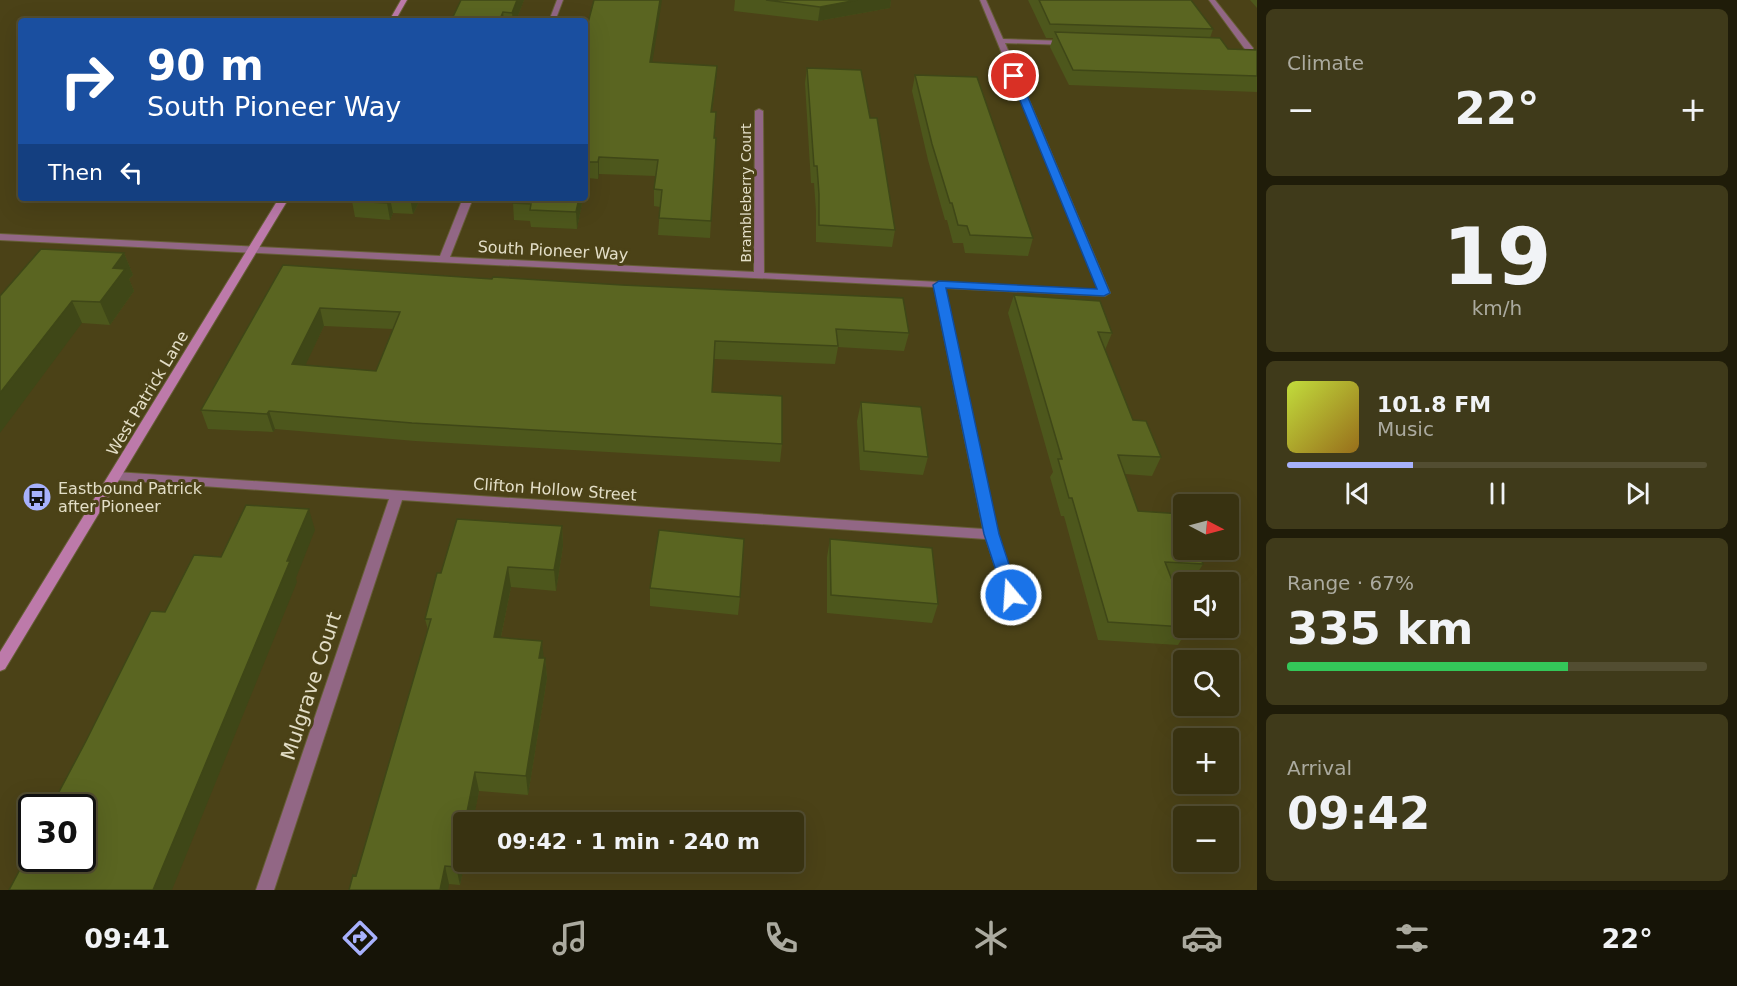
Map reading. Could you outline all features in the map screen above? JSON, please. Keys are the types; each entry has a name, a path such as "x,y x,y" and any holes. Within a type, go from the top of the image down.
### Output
{"street":[{"path":"394,18 404,0"},
{"path":"553,18 560,0"},
{"path":"983,0 1000,41 1071,44"},
{"path":"1212,0 1253,50"},
{"name":"South Pioneer Way","path":"5,237 1104,293 1000,41"},
{"path":"1238,50 1253,50"},
{"name":"Brambleberry Court","path":"759,111 759,275"},
{"name":"West Patrick Lane","path":"0,665 282,201"},
{"path":"444,259 467,201"},
{"path":"0,248 5,237"},
{"path":"939,285 992,534 1018,615"},
{"name":"Clifton Hollow Street","path":"116,476 992,534"},
{"name":"Mulgrave Court","path":"265,890 397,495"}],"building":[{"path":"461,0 517,0 512,13 503,12 500,18 452,18"},
{"path":"594,0 660,0 650,62 717,66 711,112 716,112 714,138 716,138 711,221 659,218 662,190 654,189 658,160 599,157 598,162 588,162 588,23"},
{"path":"766,0 857,0 820,7"},
{"path":"1039,0 1191,0 1213,29 1050,24"},
{"path":"1055,32 1220,38 1228,49 1257,50 1257,76 1073,70"},
{"path":"807,68 861,70 870,118 877,118 895,230 819,225 817,166 814,166"},
{"path":"915,75 977,77 1033,238 970,235 967,226 958,225 932,144"},
{"path":"352,201 388,201 387,203"},
{"path":"514,201 578,201 576,212 530,210 531,204 513,203"},
{"path":"41,249 124,253 113,268 125,269 100,302 72,301 0,393 0,296"},
{"path":"283,265 492,279 493,277 903,298 909,333 836,329 838,346 715,341 712,392 782,396 782,444 412,423 269,411 267,414 201,410","holes":["320,308 400,312 376,371 292,364"]},
{"path":"1014,295 1100,301 1112,333 1098,332 1133,420 1146,421 1161,457 1118,455 1138,511 1173,513 1173,560 1201,560 1203,564 1165,562 1173,583 1173,626 1108,622 1072,498 1069,498 1058,459 1062,459"},
{"path":"861,402 921,407 928,457 864,451"},
{"path":"246,505 309,509 287,561 290,561 153,890 9,890 19,872 96,872 96,794 58,794 151,611 165,612 194,555 221,557"},
{"path":"457,519 562,526 554,570 508,567 494,637 542,641 539,658 545,658 526,776 475,772 467,812 453,812 453,867 445,866 440,890 349,890 353,875 356,876 431,619 425,619 437,573 441,573"},
{"path":"659,530 744,539 740,597 650,588"},
{"path":"830,539 932,548 938,604 831,595"}],"place":[{"name":"Eastbound Patrick after Pioneer","path":"37,497"}],"route":[{"path":"1011,595 992,534 939,285 1104,293 1014,76"}]}
